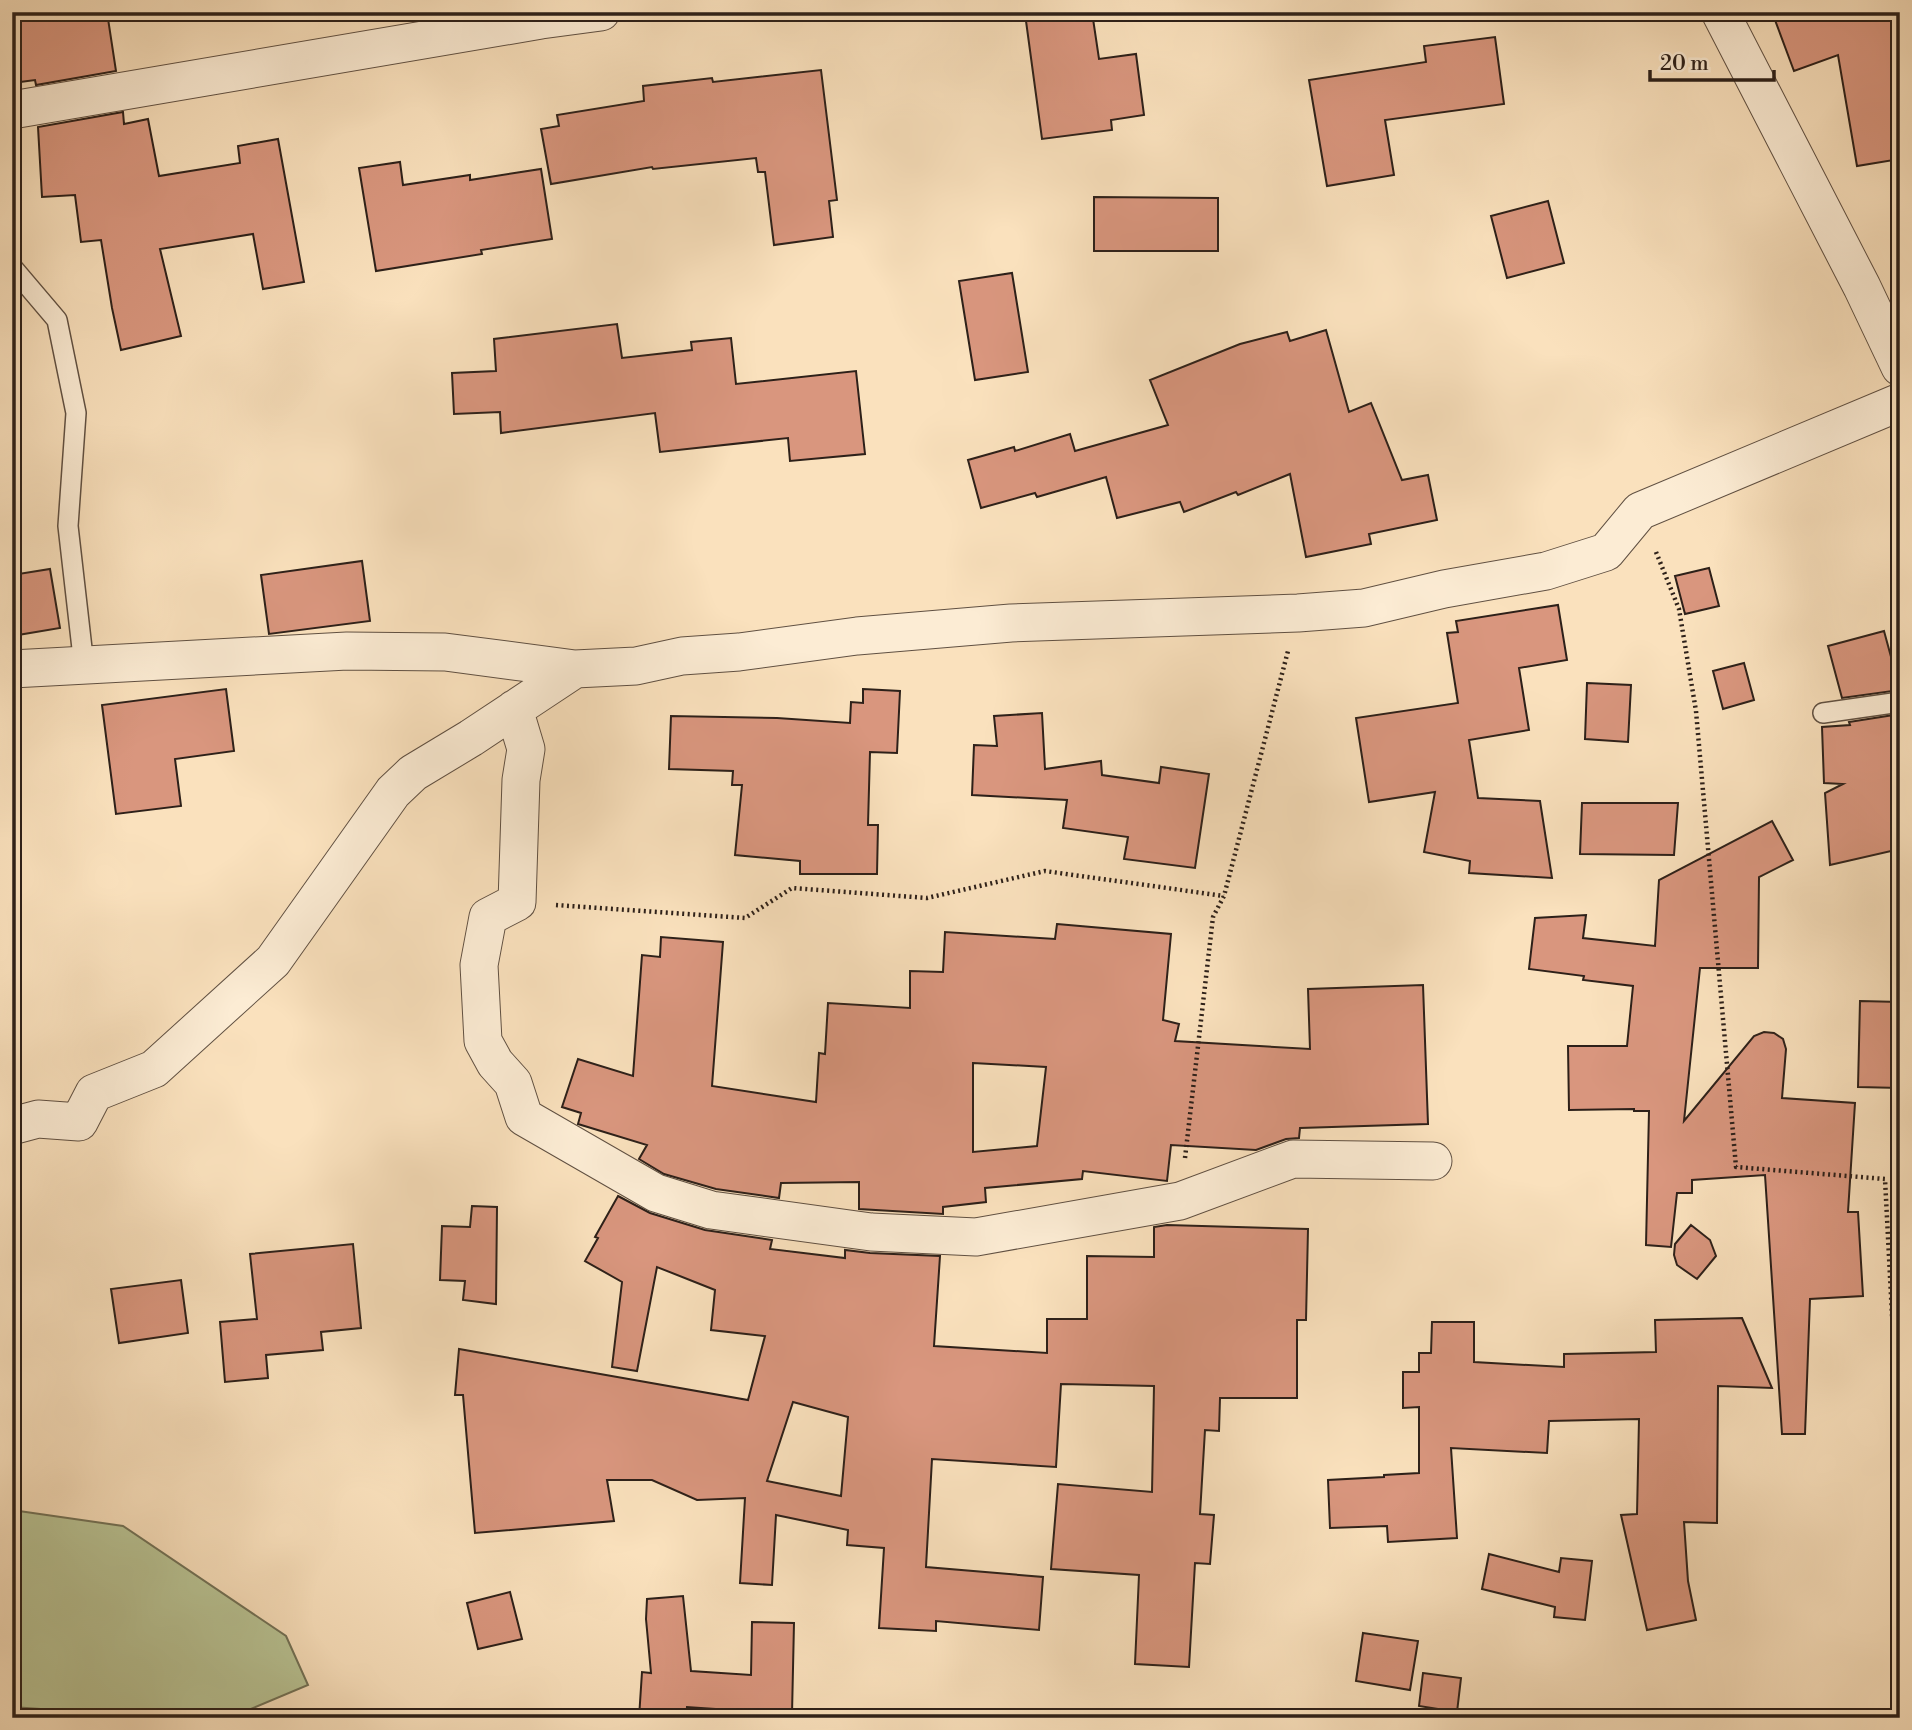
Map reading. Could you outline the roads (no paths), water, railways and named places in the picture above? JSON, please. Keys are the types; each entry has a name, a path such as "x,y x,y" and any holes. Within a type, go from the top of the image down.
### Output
{"street":[{"path":"12,110 601,12"},
{"path":"1720,12 1862,286 1900,367"},
{"path":"12,669 347,651 444,652 575,669 636,666 682,656 1011,622 1298,613 1364,608 1444,589 1546,571 1606,552 1640,511 1900,402"},
{"path":"12,1126 38,1119 79,1122 94,1093 154,1069 273,961 393,792 413,773 575,669"},
{"path":"514,709 526,749 521,779 517,902 488,917 479,965 484,1041 495,1063 513,1083 524,1117 656,1193 711,1210 871,1232 976,1237 1180,1201 1293,1159 1433,1161"}],"lane":[{"path":"12,267 57,320 76,413 68,526 84,666"},
{"path":"1823,713 1900,702"}]}
